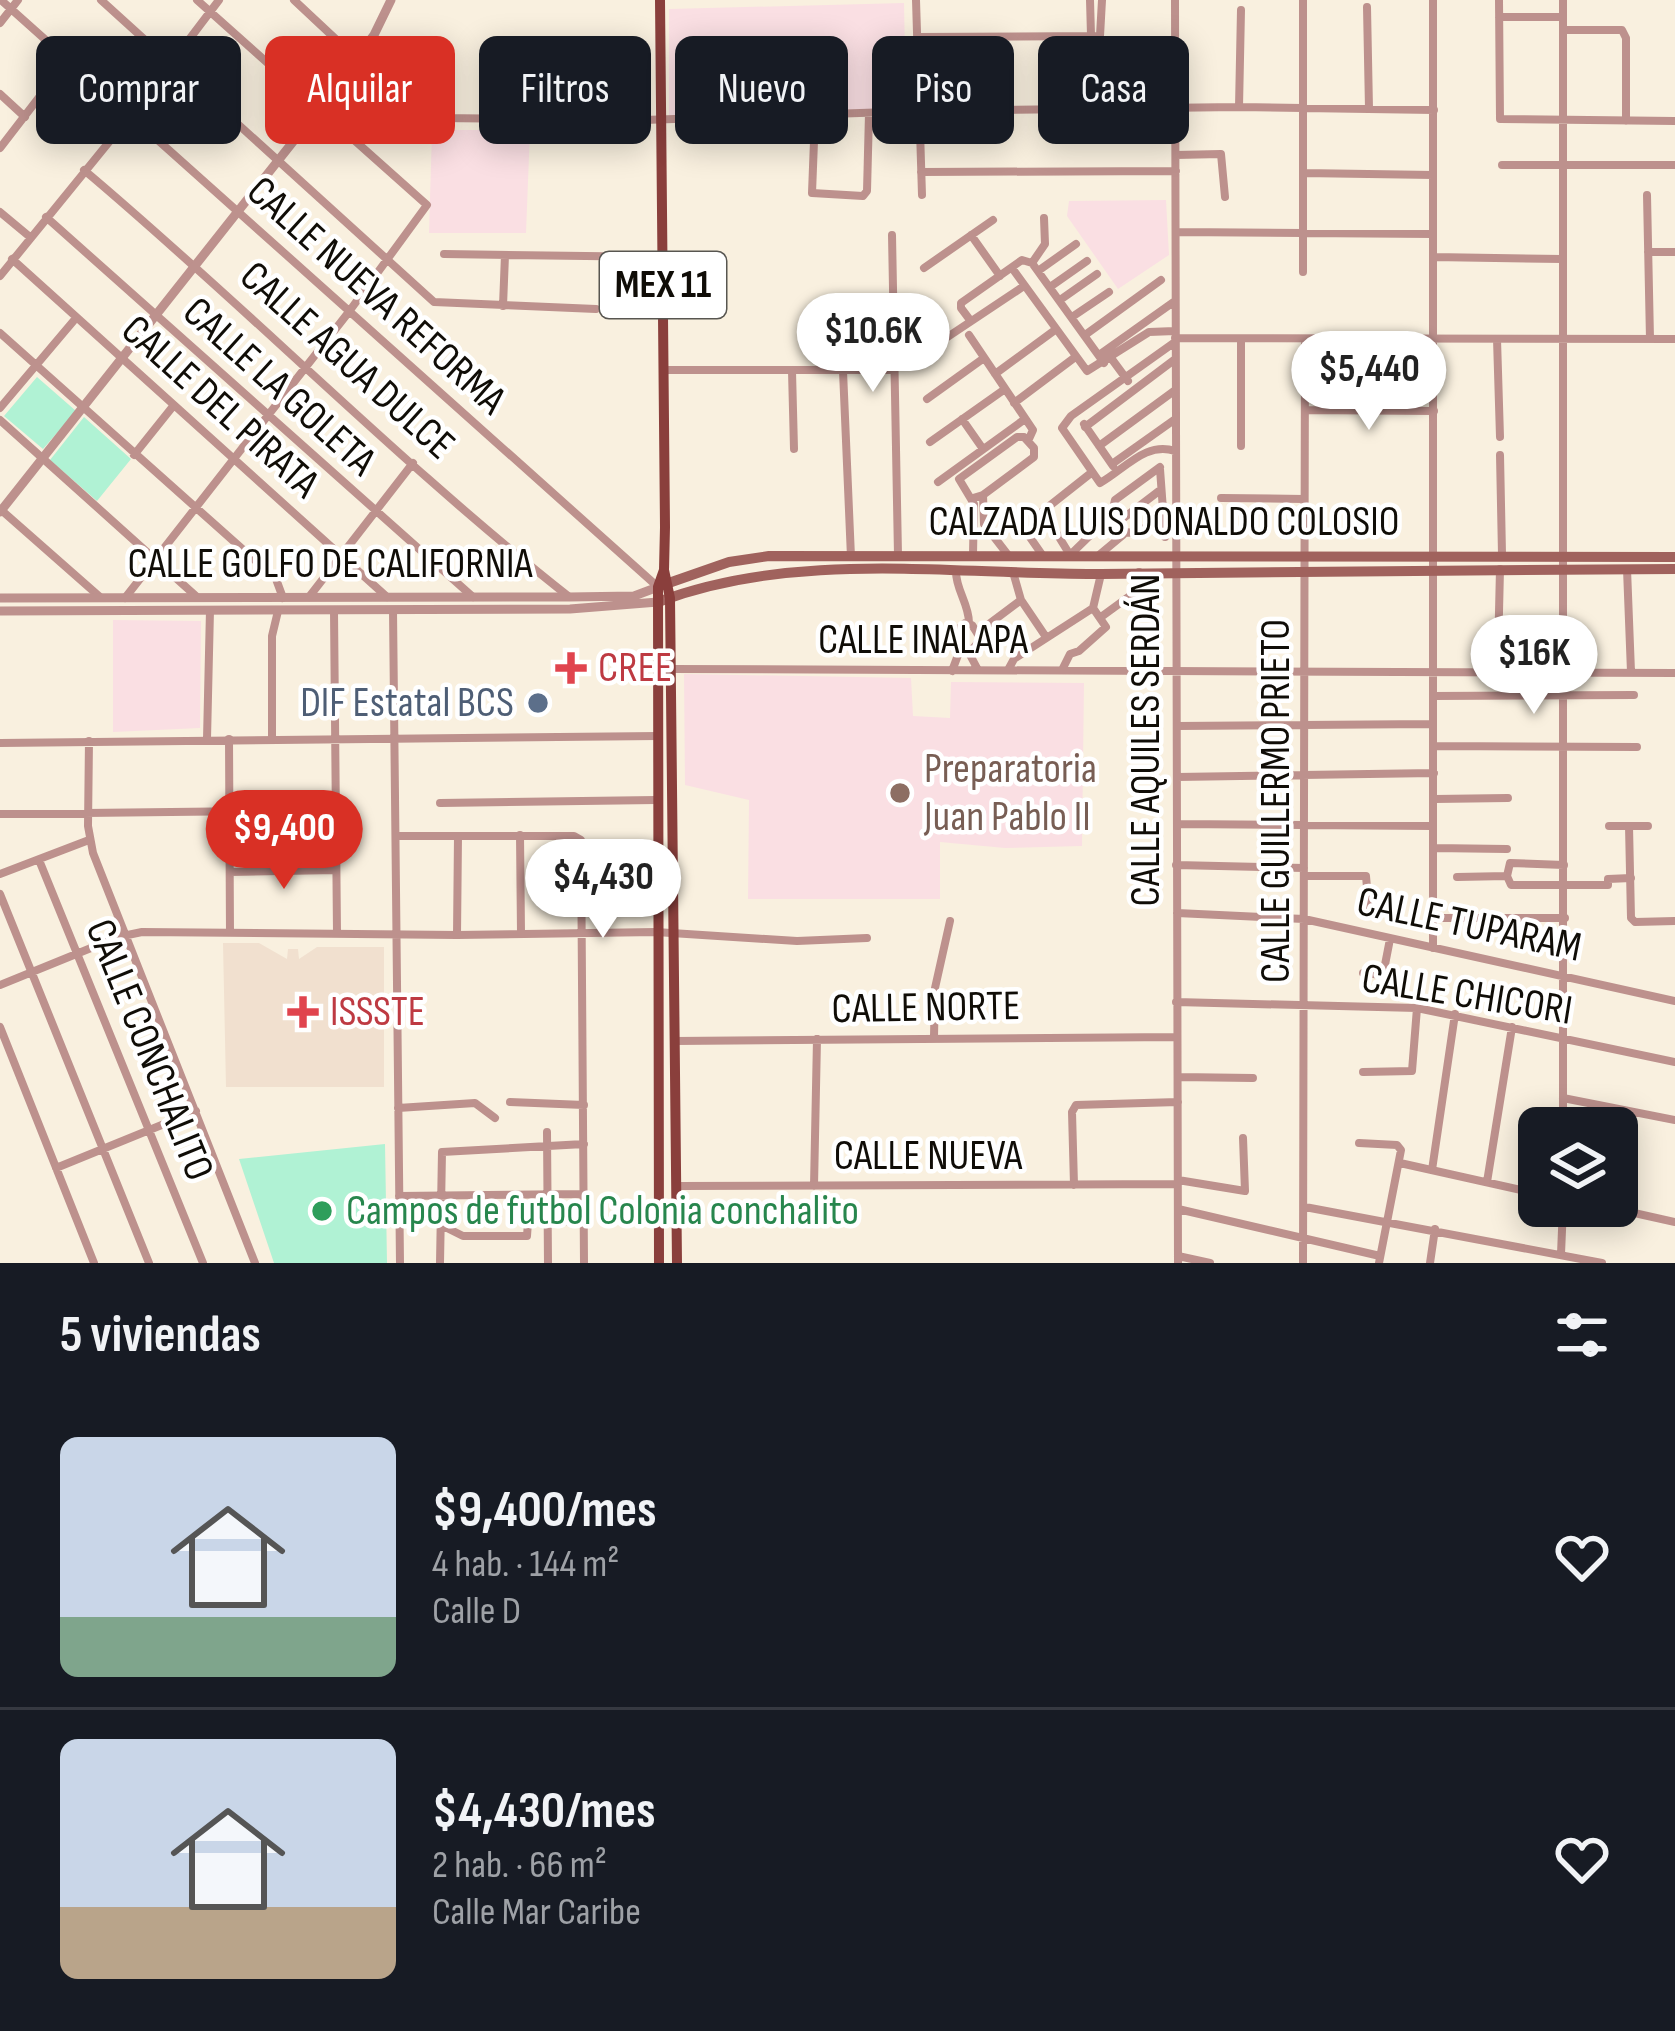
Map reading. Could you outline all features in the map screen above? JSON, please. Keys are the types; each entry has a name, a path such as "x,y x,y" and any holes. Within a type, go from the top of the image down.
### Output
{"main road":[{"name":"MEX 11","path":"659,1263 656,800 664,600 660,0"},
{"name":"CALZADA LUIS DONALDO COLOSIO","path":"664,580 748,557 973,554 1502,554 1627,569 1675,569"},
{"path":"1130,554 1135,572"},
{"path":"1009,556 1013,572"},
{"name":"CALZADA LUIS DONALDO COLOSIO","path":"664,600 752,576 846,570 1435,571 1675,557"},
{"name":"MEX 11","path":"664,600 671,669 677,1263"}],"street":[{"name":"CALLE NUEVA REFORMA","path":"2,0 15,4 44,36"},
{"path":"101,0 140,36"},
{"path":"196,0 265,61"},
{"path":"191,36 219,0"},
{"path":"294,0 332,36"},
{"path":"370,36 391,0"},
{"path":"916,0 918,36"},
{"path":"1090,0 1096,35"},
{"path":"1096,35 1102,0"},
{"name":"CALLE AQUILES SERDÁN","path":"1175,0 1175,36"},
{"path":"1303,0 1303,272"},
{"path":"1433,0 1433,948"},
{"path":"1499,0 1499,119 1675,121"},
{"path":"1563,0 1563,1107"},
{"path":"0,22 15,4"},
{"path":"1367,8 1369,109"},
{"path":"1239,107 1241,10"},
{"path":"1499,16 1563,17"},
{"path":"1563,31 1622,30 1626,38 1626,121"},
{"path":"1007,36 1096,35"},
{"path":"0,94 25,117"},
{"path":"0,148 36,102"},
{"path":"1189,109 1434,110"},
{"path":"813,144 812,193 863,196 867,191 869,113"},
{"path":"848,114 872,113"},
{"path":"455,118 675,119"},
{"path":"241,125 434,302 596,309"},
{"path":"0,276 107,144"},
{"name":"CALLE NUEVA REFORMA","path":"160,144 348,313 664,580"},
{"path":"101,611 101,598 1,510 292,144"},
{"path":"125,598 427,205 358,144"},
{"path":"921,144 922,195"},
{"name":"CALLE AQUILES SERDÁN","path":"1176,144 1178,1259"},
{"path":"1176,154 1221,154 1225,197"},
{"path":"1502,165 1675,165"},
{"name":"CALLE AGUA DULCE","path":"84,170 197,265 569,603"},
{"path":"921,172 1176,171"},
{"path":"1303,173 1433,175"},
{"path":"1647,195 1650,339"},
{"path":"0,212 30,237"},
{"name":"CALLE LA GOLETA","path":"46,217 476,604"},
{"path":"1035,267 1045,244 1044,218"},
{"path":"924,268 993,220"},
{"path":"1177,232 1433,234"},
{"path":"892,235 898,555"},
{"path":"970,236 1000,275"},
{"path":"1035,267 1076,244"},
{"path":"1648,252 1675,252"},
{"path":"444,254 663,257"},
{"path":"503,306 505,255"},
{"path":"1433,257 1562,260"},
{"name":"CALLE DEL PIRATA","path":"12,260 388,598"},
{"path":"970,320 960,305 1022,260 1035,267 1085,335 1134,390"},
{"path":"1050,287 1087,261"},
{"path":"1012,268 1087,371 1156,329 1175,337 1241,339 1675,339"},
{"path":"1060,300 1097,274"},
{"path":"1085,335 1161,280"},
{"path":"928,350 1024,286"},
{"path":"995,374 1052,326 1108,292"},
{"path":"1105,359 1176,300"},
{"path":"0,408 76,318"},
{"path":"0,333 276,579 283,598 272,636 272,739"},
{"path":"968,335 1033,430 959,479 978,497 984,524 1009,556"},
{"path":"1175,337 1061,428 1100,483 1175,419"},
{"path":"1241,339 1241,446"},
{"name":"CALLE GUILLERMO PRIETO","path":"1303,1263 1305,339"},
{"path":"1497,339 1500,437"},
{"path":"927,399 983,358"},
{"path":"1014,403 1074,358"},
{"path":"1085,427 1174,360"},
{"path":"664,370 893,370"},
{"path":"792,371 794,449"},
{"path":"843,371 850,556 846,570"},
{"path":"929,442 1005,389"},
{"path":"1099,446 1174,391"},
{"path":"134,455 173,405"},
{"path":"1305,410 1434,411"},
{"path":"1075,416 1115,468"},
{"path":"962,419 983,449"},
{"path":"938,482 1025,419"},
{"path":"0,420 210,610 207,739"},
{"path":"973,554 978,497 1036,453 1024,439"},
{"path":"1115,468 1151,448 1175,451"},
{"path":"1500,455 1502,554"},
{"path":"308,598 413,463"},
{"path":"1099,555 1117,524 1114,500 1160,467 1165,537"},
{"path":"1091,473 1043,511 1070,555 1083,539 1117,524 1161,490"},
{"path":"1220,498 1304,499"},
{"path":"1011,510 1043,556"},
{"path":"1117,524 1138,532 1162,515"},
{"path":"1498,655 1500,569"},
{"path":"1627,569 1630,672"},
{"path":"952,671 981,642 969,622 956,572"},
{"path":"1013,572 1021,600 1046,637"},
{"path":"1061,670 1138,590 1135,572"},
{"path":"1008,670 1014,659 1093,608 1101,574"},
{"name":"CALLE GOLFO DE CALIFORNIA","path":"569,603 634,596 664,580"},
{"name":"CALLE GOLFO DE CALIFORNIA","path":"2,596 388,598 476,604"},
{"path":"388,598 396,737 400,1263"},
{"name":"CALLE GOLFO DE CALIFORNIA","path":"0,611 334,611 664,600"},
{"path":"977,633 1021,600"},
{"path":"1093,608 1104,622"},
{"path":"334,611 337,933"},
{"path":"969,622 948,638 978,670"},
{"path":"1060,633 1060,641 1089,671"},
{"name":"CALLE INALAPA","path":"671,669 1675,673"},
{"path":"1433,696 1634,695"},
{"path":"1177,726 1433,724"},
{"path":"0,743 658,736"},
{"path":"229,739 230,933"},
{"path":"89,741 89,840 256,1263"},
{"path":"1434,746 1637,747"},
{"path":"1177,777 1434,772"},
{"path":"1435,799 1508,798"},
{"path":"440,802 656,800"},
{"path":"0,814 336,810"},
{"path":"1177,824 1433,826"},
{"path":"1609,826 1648,826"},
{"path":"1629,826 1633,921 1675,921"},
{"path":"520,835 520,933"},
{"path":"397,836 574,836 580,840 584,1263"},
{"path":"457,935 458,836"},
{"path":"0,874 89,840"},
{"path":"1433,848 1507,849"},
{"name":"CALLE CONCHALITO","path":"39,860 203,1263"},
{"path":"1564,865 1510,863 1507,876 1511,885 1564,887 1608,885 1608,879 1631,878"},
{"path":"1176,865 1366,876 1369,911"},
{"path":"230,872 336,870"},
{"path":"1456,877 1507,876"},
{"path":"0,894 149,1263"},
{"name":"CALLE TUPARAM","path":"1177,913 1304,919 1675,1001"},
{"path":"1433,918 1565,918"},
{"path":"934,1037 935,988 950,921"},
{"path":"0,985 126,934 656,932 797,941 867,938"},
{"path":"1363,973 1383,975 1390,939"},
{"name":"CALLE CHICORI","path":"1176,1002 1417,1009 1675,1062"},
{"path":"1363,1072 1412,1071 1417,1009"},
{"path":"1432,1170 1455,1014"},
{"path":"1486,1182 1512,1027"},
{"path":"0,1028 94,1263"},
{"name":"CALLE NORTE","path":"675,1041 1177,1037"},
{"path":"814,1186 817,1039"},
{"path":"1178,1077 1253,1078"},
{"path":"1563,1098 1607,1107"},
{"path":"510,1102 584,1105"},
{"path":"1074,1185 1072,1112 1076,1106 1178,1102"},
{"path":"398,1108 476,1103 495,1118"},
{"path":"56,1168 196,1111"},
{"path":"1638,1113 1675,1120"},
{"path":"548,1132 548,1263"},
{"name":"CALLE NUEVA","path":"679,1186 1178,1182 1245,1191 1243,1138"},
{"path":"1178,1209 1380,1259 1400,1163 1396,1145 1359,1143"},
{"path":"440,1263 442,1152 584,1144"},
{"path":"1400,1163 1518,1189"},
{"path":"399,1196 584,1194"},
{"path":"1305,1207 1602,1263"},
{"path":"1638,1213 1675,1222"},
{"path":"441,1225 463,1236 527,1236 528,1222 584,1221"},
{"path":"1561,1254 1562,1227"},
{"path":"1430,1263 1435,1229"},
{"path":"1178,1259 1210,1263"}],"shaded area":[{"path":"904,3 905,36 872,36 872,110 848,111 848,36 675,36 675,118 669,118 669,9"},
{"path":"455,130 479,130 479,144 529,144 526,233 429,233 432,144 455,144"},
{"path":"1166,200 1169,255 1118,289 1067,216 1069,201"},
{"path":"113,620 201,621 200,728 113,732"},
{"name":"Preparatoria Juan Pablo II","path":"684,674 911,678 913,716 950,718 951,682 1084,683 1082,846 1005,848 940,842 940,899 748,899 749,800 685,785"},
{"name":"ISSSTE","path":"223,943 259,943 287,959 288,949 298,949 299,959 317,947 384,947 384,1087 226,1087"}],"green space":[{"path":"37,377 76,411 43,449 4,416"},
{"path":"84,417 131,459 97,501 50,460"},
{"name":"Campos de futbol Colonia conchalito","path":"385,1144 387,1263 274,1263 239,1159"}],"place":[{"name":"CREE","path":"571,668"},
{"name":"DIF Estatal BCS","path":"538,703"},
{"name":"Preparatoria Juan Pablo II","path":"900,793"},
{"name":"ISSSTE","path":"303,1012"},
{"name":"Campos de futbol Colonia conchalito","path":"322,1211"}]}
